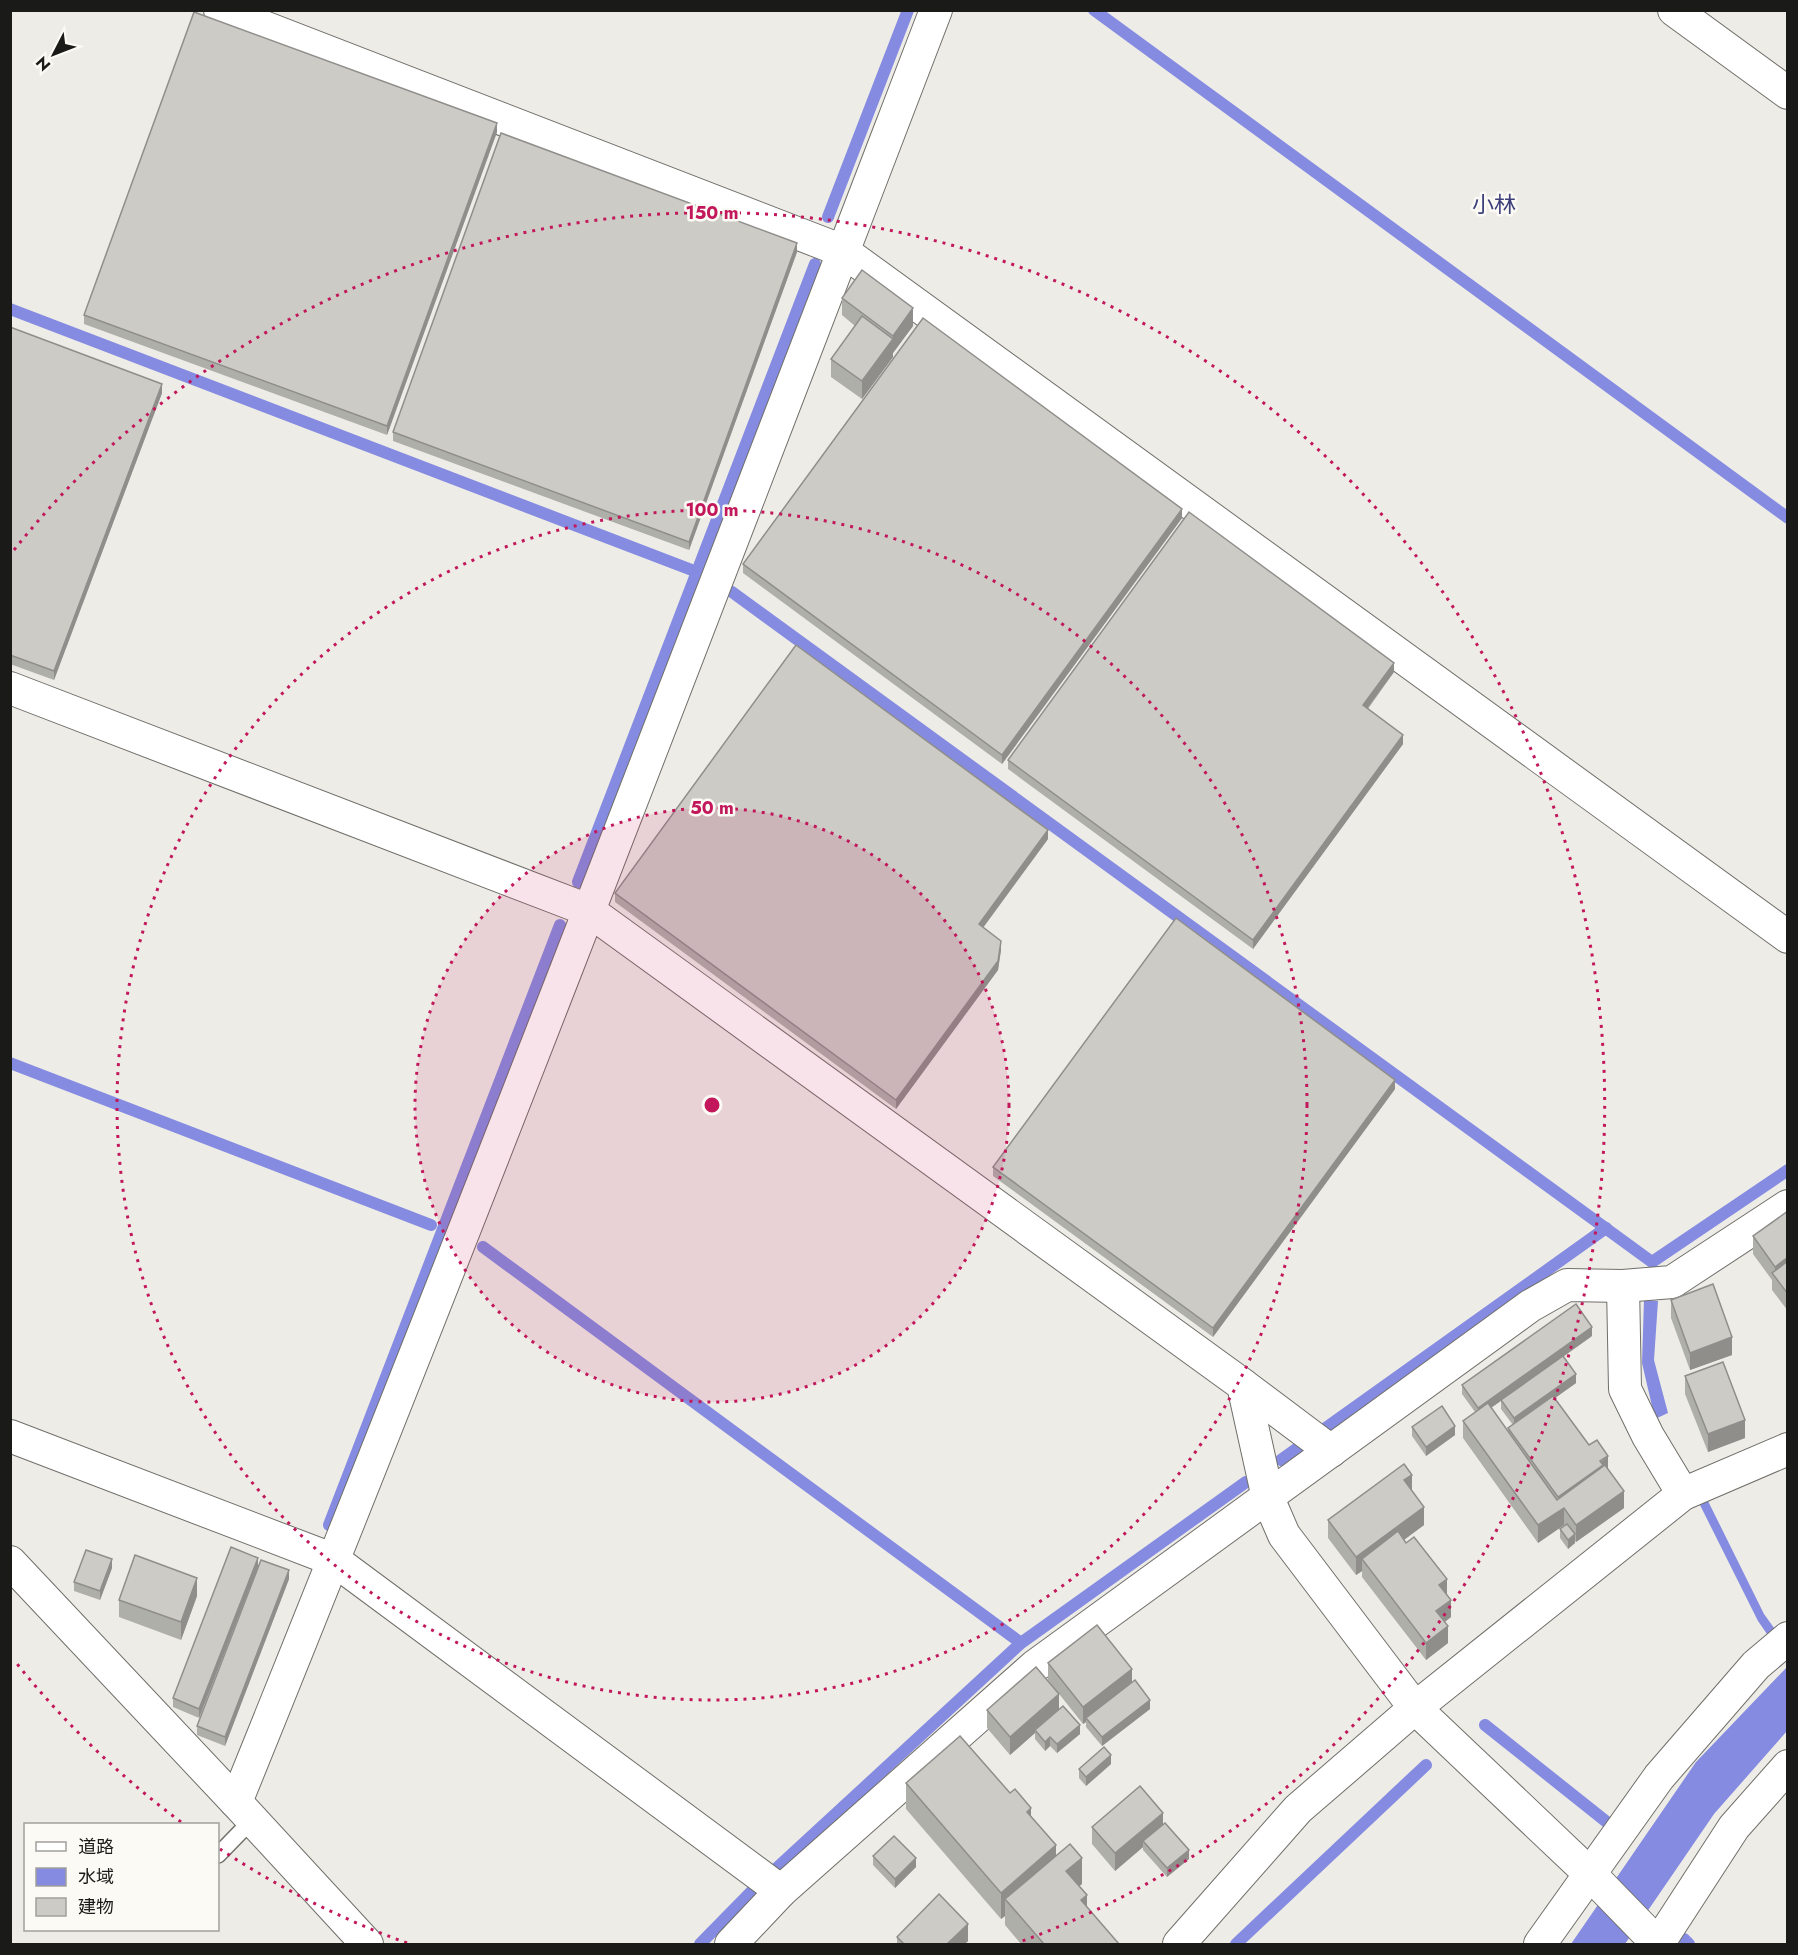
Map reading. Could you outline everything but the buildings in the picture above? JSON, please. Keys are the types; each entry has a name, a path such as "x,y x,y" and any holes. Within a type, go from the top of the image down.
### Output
{"street":[{"path":"220,10 843,251 1788,937"},
{"path":"245,1811 334,1560 936,10"},
{"path":"1674,10 1788,93"},
{"path":"10,688 588,910 1320,1443"},
{"path":"731,1944 771,1883 1035,1666 1268,1498 1320,1443 1530,1306 1567,1285 1623,1286 1672,1282 1788,1206"},
{"path":"1623,1286 1625,1389 1648,1436 1683,1494"},
{"path":"1243,1385 1268,1498 1284,1535 1415,1708 1593,1878 1658,1944 1734,1827 1788,1766"},
{"path":"10,1436 334,1560 771,1883"},
{"path":"1179,1944 1298,1809 1415,1708 1683,1494 1788,1449"},
{"path":"10,1562 367,1944"},
{"path":"1540,1944 1593,1878 1659,1777 1756,1665 1782,1643"}],"lane":[{"path":"219,1853 245,1811"}],"water":[{"path":"1644,1300 1658,1301 1654,1360 1668,1413 1655,1419 1642,1363"},
{"path":"1708,1501 1764,1614 1787,1646 1787,1663 1758,1621 1700,1505"},
{"path":"1787,1667 1787,1731 1714,1814 1625,1944 1571,1944 1696,1762"}],"waterway":[{"path":"828,217 908,10"},
{"path":"1094,10 1788,518"},
{"path":"578,882 815,264"},
{"path":"10,309 697,572"},
{"path":"732,592 1652,1262 1788,1170"},
{"path":"329,1525 560,925"},
{"path":"10,1063 431,1225"},
{"path":"1281,1460 1606,1228"},
{"path":"483,1247 1021,1643"},
{"path":"700,1944 753,1890 1021,1643 1246,1482"},
{"path":"1485,1725 1613,1827"},
{"path":"1236,1944 1426,1765"},
{"path":"1684,1939 1689,1944"}],"district":[{"name":"小林","path":"1494,204"}]}
